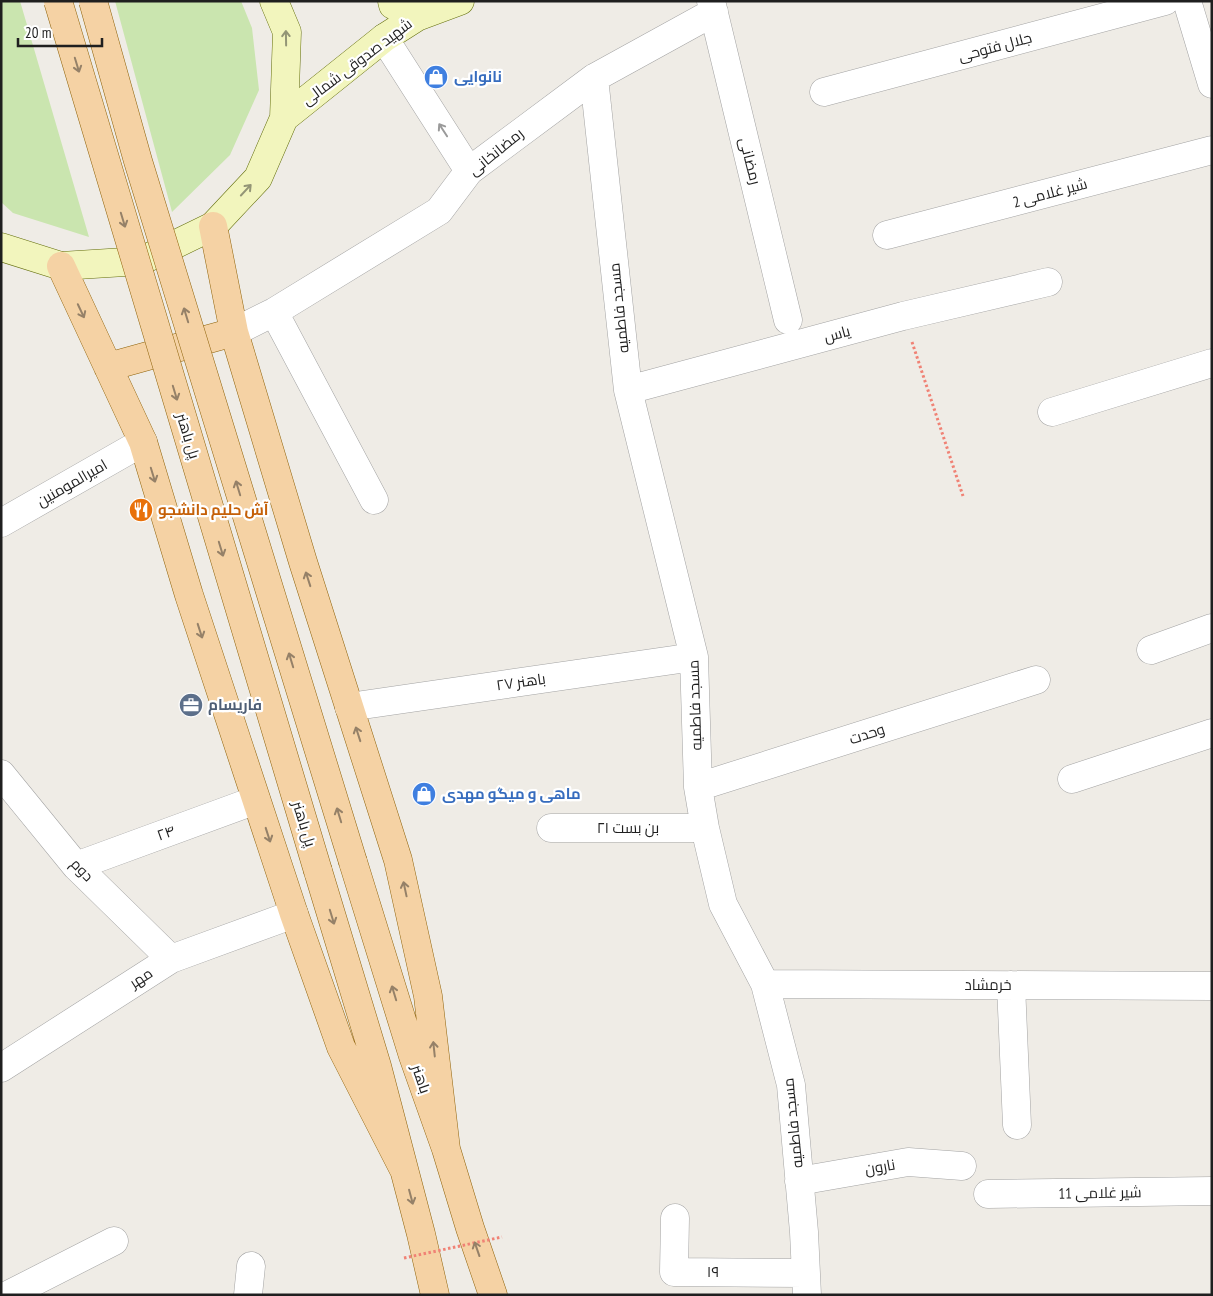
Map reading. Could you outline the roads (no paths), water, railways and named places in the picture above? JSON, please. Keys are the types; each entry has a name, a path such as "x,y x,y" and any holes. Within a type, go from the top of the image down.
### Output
{"main road":[{"name":"پل باهنر","path":"58,1 377,1066 404,1170"},
{"name":"باهنر","path":"93,1 138,161 353,862 413,1056 446,1149 493,1295"},
{"path":"1,247 61,266 141,261 213,226 258,178 284,118 287,32 274,1"},
{"path":"392,1 393,5 417,17"},
{"name":"شهید صدوقی شمالی","path":"284,118 384,38 417,17 460,1"},
{"path":"213,226 234,332 303,562 398,860 428,996 446,1149"},
{"path":"61,266 143,442 189,595 256,800 341,1047 404,1170 435,1295"},
{"path":"108,367 234,332"}],"street":[{"name":"جلال فتوحی","path":"824,92 1165,1"},
{"path":"1187,1 1212,84"},
{"name":"رمضانخانی","path":"234,332 274,312 439,211 470,171 594,78 712,6"},
{"name":"رمضانی","path":"712,6 788,320"},
{"path":"384,38 470,171"},
{"name":"مسجد فاطمیه","path":"594,78 628,390 694,658 698,787 705,828 723,904 765,984 791,1085 806,1284"},
{"name":"شیر غلامی 2","path":"887,235 1212,150"},
{"name":"یاس","path":"628,390 903,316 1048,282"},
{"path":"274,312 374,500"},
{"path":"1052,412 1212,363"},
{"name":"امیرالمومنین","path":"1,523 143,442"},
{"path":"1151,650 1212,628"},
{"name":"باهنر ۲۷","path":"349,707 694,658"},
{"name":"وحدت","path":"698,787 1036,680"},
{"path":"1072,779 1212,733"},
{"name":"دوم","path":"1,774 76,866 171,959"},
{"name":"۲۴","path":"76,866 256,800"},
{"name":"بن بست ۲۱","path":"551,828 705,828"},
{"name":"مهر","path":"1,1068 171,959 294,914"},
{"name":"خرمشاد","path":"765,984 1212,986"},
{"path":"1011,985 1017,1125"},
{"name":"نارون","path":"799,1181 908,1162 962,1166"},
{"name":"شیر غلامی 11","path":"988,1194 1212,1191"},
{"name":"۱۹","path":"675,1218 674,1272 806,1284"},
{"path":"8,1295 114,1241"},
{"path":"248,1295 251,1266"}],"place":[{"name":"نانوایی","path":"436,77"},
{"name":"آش حلیم دانشجو","path":"141,510"},
{"name":"فاریسام","path":"191,705"},
{"name":"ماهی و میگو مهدی","path":"424,794"}]}
